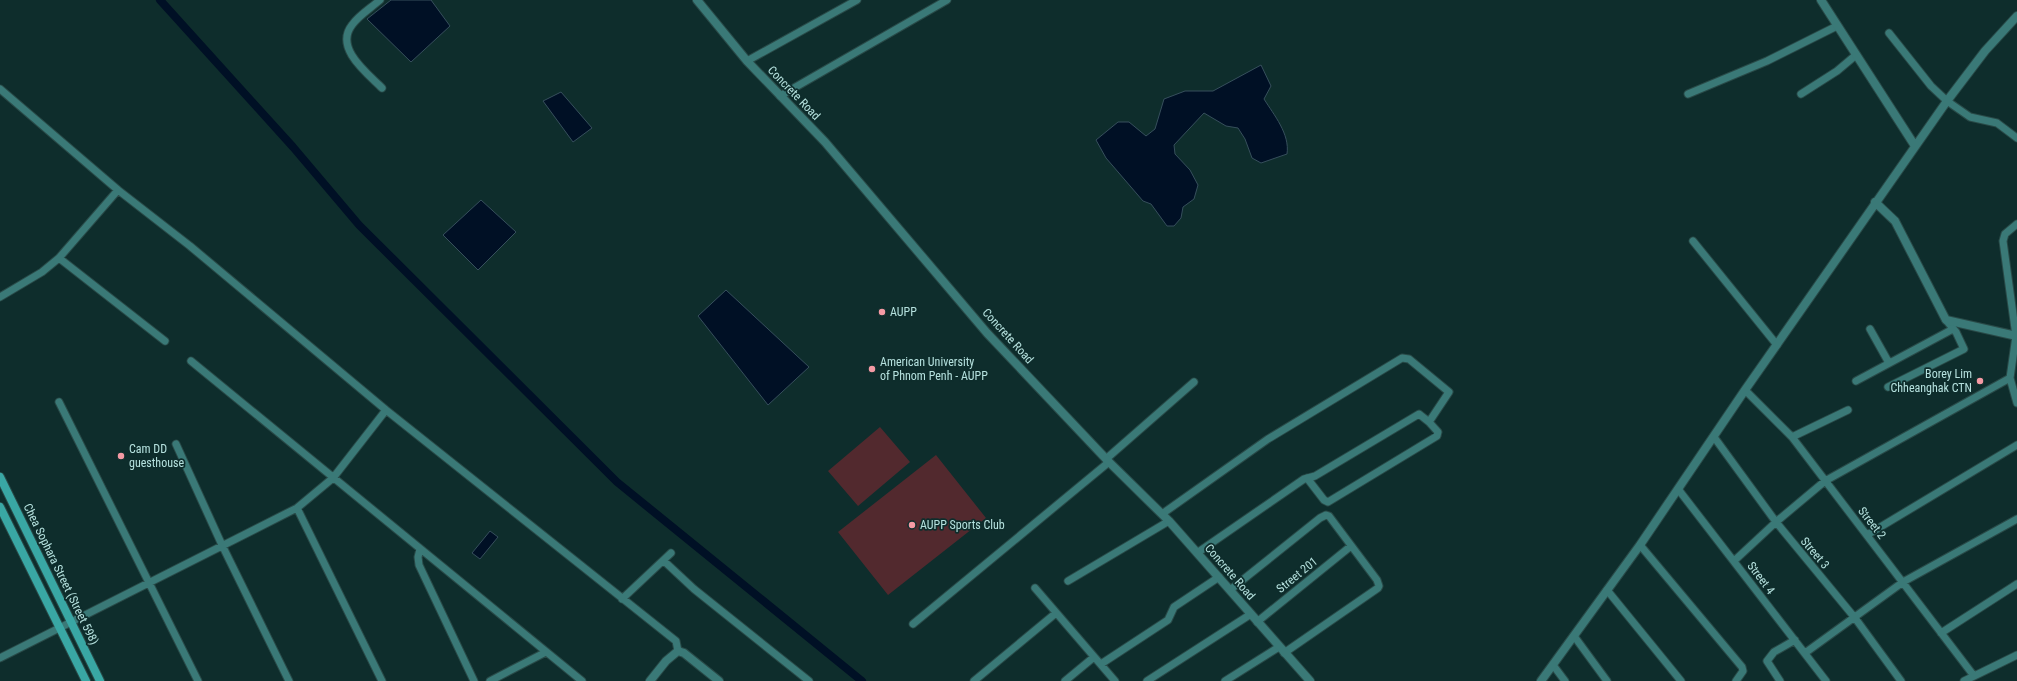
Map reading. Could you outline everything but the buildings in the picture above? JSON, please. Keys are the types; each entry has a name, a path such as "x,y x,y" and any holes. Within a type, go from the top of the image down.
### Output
{"main road":[{"name":"Chea Sophara Street (Street 598)","path":"0,476 100,681"},
{"name":"Chea Sophara Street (Street 598)","path":"0,507 86,681"}],"street":[{"path":"380,0 353,23 347,35 347,44 352,57 382,88"},
{"name":"Concrete Road","path":"697,0 747,61 825,142 987,333 1108,460 1169,521 1281,650 1310,681"},
{"path":"747,61 857,0"},
{"path":"780,96 947,0"},
{"path":"1821,0 1914,146"},
{"path":"1541,681 1640,545 1914,146 1985,51 2017,16"},
{"path":"1688,94 1794,49 1837,26"},
{"path":"1889,32 1931,86 1947,101 1970,117 1997,123 2017,138"},
{"path":"1801,94 1837,71 1856,55"},
{"path":"0,89 118,190 190,246 386,410 676,641 678,652"},
{"path":"0,297 42,272 59,258 118,190"},
{"path":"1875,202 1895,221 1946,320 1953,328 1964,347 1961,352 1888,387"},
{"path":"2017,224 2005,234 2003,241 2016,336 2010,378 2017,403"},
{"path":"1693,240 1777,345"},
{"path":"59,258 165,341"},
{"path":"1946,320 2016,336"},
{"path":"1870,328 1889,362"},
{"path":"1856,381 1953,328"},
{"path":"1162,514 1268,439 1402,358 1409,359 1449,392 1429,422"},
{"path":"191,361 582,681"},
{"path":"1734,561 1776,522 1825,481 2010,378"},
{"path":"913,624 1108,460 1194,382"},
{"name":"Street 2","path":"1745,390 1792,437 1974,676"},
{"path":"59,402 198,681"},
{"path":"0,658 297,508 333,478 386,410"},
{"path":"1792,437 1848,410"},
{"path":"1197,553 1307,478 1315,476 1419,414 1437,430 1437,436 1328,502 1324,500 1307,478"},
{"name":"Street 3","path":"1714,437 1776,522 1855,618 1901,681"},
{"path":"176,444 222,545 289,681"},
{"path":"1867,535 2017,445"},
{"name":"Street 4","path":"1678,489 1826,681"},
{"path":"297,508 382,681"},
{"path":"1225,681 1281,650 1378,588 1377,580 1329,516 1323,516 1230,590"},
{"path":"1805,654 1903,582 2017,519"},
{"path":"1068,581 1169,521"},
{"path":"1640,545 1742,667 1743,671 1736,681"},
{"name":"Street 201","path":"1258,622 1351,546"},
{"path":"420,549 418,557 419,565 474,681"},
{"path":"622,599 671,553"},
{"path":"664,561 747,633 809,681"},
{"path":"1100,664 1168,620 1174,607 1219,577"},
{"path":"1942,633 2017,584"},
{"path":"1035,588 1115,681"},
{"path":"1608,590 1681,681"},
{"path":"974,681 1056,613"},
{"path":"1147,681 1250,614"},
{"path":"1574,636 1608,681"},
{"path":"1780,681 1767,661 1774,652 1795,640"},
{"path":"490,681 546,652"},
{"path":"650,681 666,660 678,652 684,653 719,681"},
{"path":"1964,681 2017,656"},
{"path":"1065,681 1094,657"},
{"path":"1553,665 1565,681"}],"shaded area":[{"path":"880,427 910,462 858,506 828,471"},
{"name":"AUPP Sports Club","path":"936,455 986,518 888,595 838,532"}],"water":[{"path":"391,0 431,0 450,26 411,62 367,19"},
{"path":"1261,65 1271,86 1264,99 1284,132 1287,154 1261,163 1252,158 1245,139 1238,128 1226,126 1204,113 1174,145 1175,154 1190,170 1198,185 1194,199 1183,207 1181,218 1174,226 1167,226 1151,204 1143,201 1106,158 1096,140 1118,122 1129,122 1146,136 1155,129 1164,99 1185,91 1213,91"},
{"path":"561,92 592,128 573,142 543,101"},
{"path":"481,200 516,232 478,270 443,235"},
{"path":"726,290 809,367 768,405 698,316"},
{"path":"490,531 498,537 480,559 472,553"}],"waterway":[{"path":"160,0 293,147 359,225 617,482 862,681"}],"place":[{"name":"AUPP","path":"882,312"},
{"name":"American University of Phnom Penh - AUPP","path":"872,369"},
{"name":"Borey Lim Chheanghak CTN","path":"1980,381"},
{"name":"Cam DD guesthouse","path":"121,456"},
{"name":"AUPP Sports Club","path":"912,525"}]}
